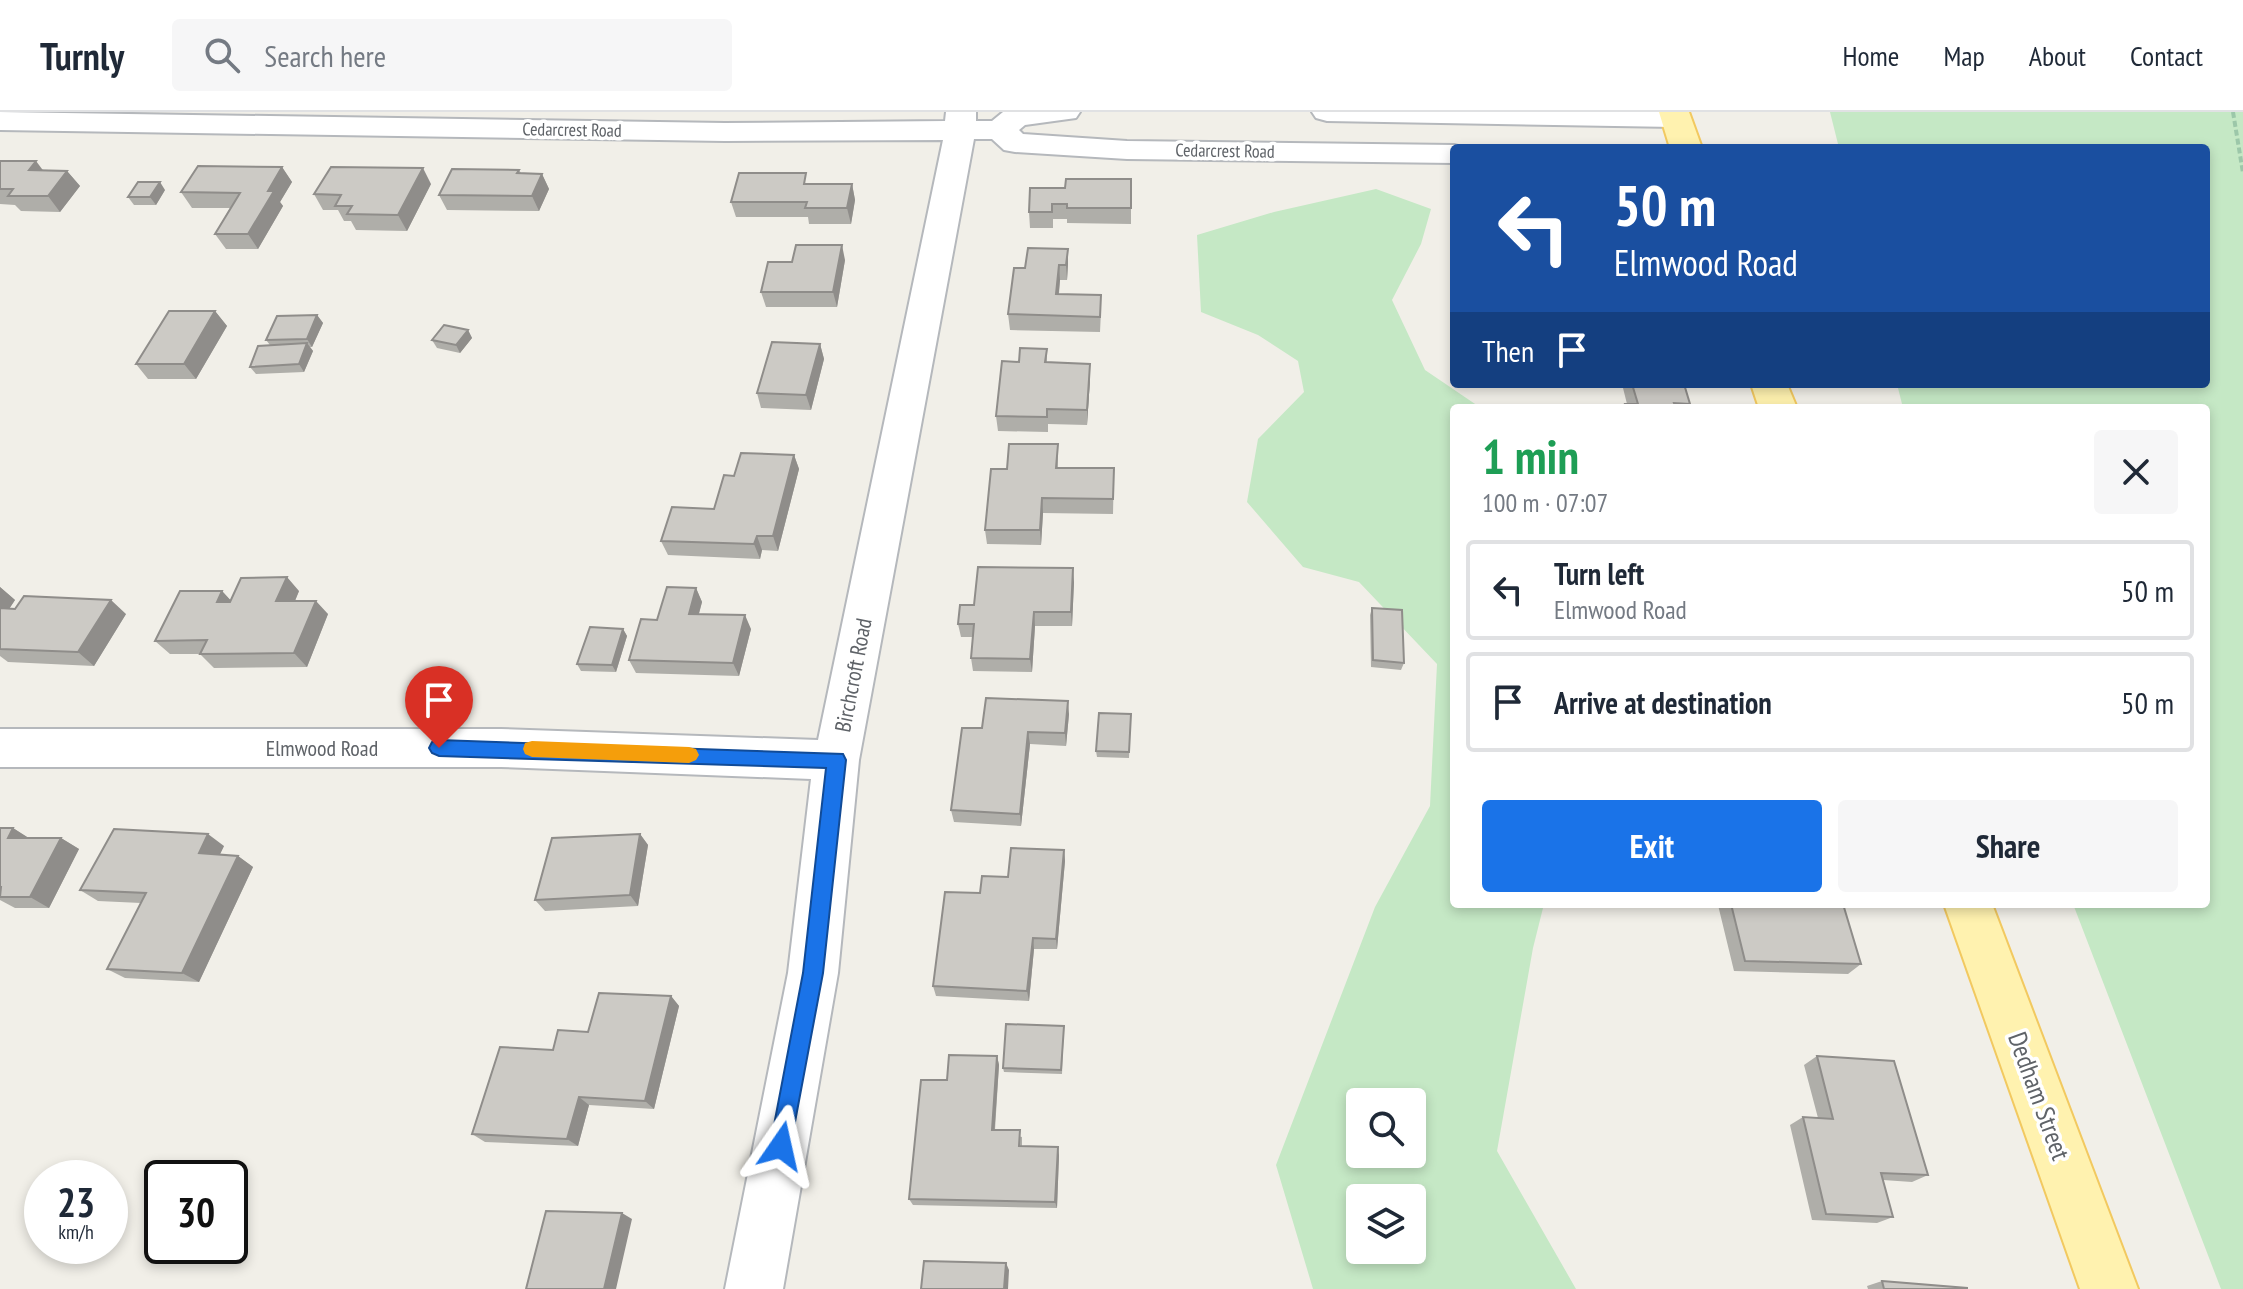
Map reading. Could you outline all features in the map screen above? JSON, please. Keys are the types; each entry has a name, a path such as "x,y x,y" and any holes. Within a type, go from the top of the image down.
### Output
{"main road":[{"path":"1674,115 1685,144"},
{"name":"Dedham Street","path":"1969,908 2109,1289"}],"street":[{"name":"Cedarcrest Road","path":"0,121 725,132 974,124 1065,112"},
{"path":"1327,112 1674,115"},
{"name":"Cedarcrest Road","path":"974,124 1015,143 1127,150 1450,154"},
{"name":"Birchcroft Road","path":"754,1289 813,973 836,760 954,175 974,124"},
{"name":"Elmwood Road","path":"0,748 501,748 836,760"}],"path":[{"path":"2233,112 2243,173"}],"green space":[{"path":"1830,112 2243,112 2243,1289 2221,1289 2075,908 2210,908 2210,404 1902,404 1898,388 2210,388 2210,144 1838,144"},
{"path":"1376,189 1431,209 1421,244 1392,300 1425,370 1475,404 1450,404 1450,908 1543,908 1497,1151 1576,1289 1313,1289 1276,1165 1375,907 1430,806 1437,664 1359,582 1303,567 1247,502 1258,439 1304,392 1298,361 1258,335 1201,312 1197,235 1274,212"}],"building":[{"path":"0,161 36,161 29,170 67,171 48,196 8,196 13,189 0,189"},
{"path":"198,166 282,167 268,191 274,191 248,234 215,234 240,193 181,192"},
{"path":"331,167 423,168 398,215 347,214 352,206 335,206 341,195 314,194"},
{"path":"452,169 519,170 517,173 542,174 532,196 439,195"},
{"path":"739,173 806,173 804,184 852,184 847,208 805,208 807,202 731,202"},
{"path":"1066,179 1131,179 1131,208 1067,208 1067,204 1052,204 1052,212 1029,212 1030,188 1065,188"},
{"path":"138,182 160,182 150,197 128,197"},
{"path":"796,245 842,245 833,292 761,292 768,262 792,262"},
{"path":"1028,248 1068,249 1066,265 1059,265 1056,294 1101,295 1100,317 1008,314 1014,268 1025,268"},
{"path":"169,311 215,311 184,364 136,364"},
{"path":"317,315 307,339 266,340 277,316"},
{"path":"444,325 468,330 456,345 432,340"},
{"path":"772,342 820,344 806,395 757,393"},
{"path":"307,343 299,364 250,367 258,346"},
{"path":"1020,348 1047,349 1045,362 1090,364 1087,410 1047,409 1047,417 996,416 1002,361 1019,362"},
{"path":"1633,388 1685,388 1690,404 1674,403 1638,404"},
{"path":"1009,444 1058,444 1056,468 1114,468 1113,499 1042,498 1040,530 985,530 991,469 1007,469"},
{"path":"741,453 794,455 773,536 757,536 754,544 661,541 672,507 714,509 724,475 734,476"},
{"path":"978,567 1073,568 1071,612 1034,612 1030,659 971,658 974,624 958,624 960,605 974,605"},
{"path":"287,577 276,601 316,601 294,653 200,654 207,640 155,641 180,591 222,591 217,602 230,602 241,578"},
{"path":"667,587 696,588 689,614 745,615 733,663 629,660 641,619 657,620"},
{"path":"24,596 111,600 78,652 0,649 0,608 15,609"},
{"path":"1372,608 1402,610 1404,663 1373,660"},
{"path":"590,627 623,629 612,665 577,664"},
{"path":"986,698 1068,701 1065,733 1028,732 1020,814 951,810 962,728 982,728"},
{"path":"1099,713 1131,714 1129,752 1096,751"},
{"path":"0,828 13,828 8,838 61,838 30,897 0,897"},
{"path":"114,829 208,834 199,853 238,856 182,973 107,969 146,893 80,890"},
{"path":"640,834 630,895 535,900 552,838"},
{"path":"1011,848 1064,850 1056,939 1033,938 1027,991 933,986 945,892 980,893 982,876 1008,877"},
{"path":"1732,908 1844,908 1861,964 1745,961"},
{"path":"599,993 671,996 645,1101 579,1097 567,1139 472,1134 500,1047 553,1050 558,1030 588,1032"},
{"path":"1006,1024 1064,1026 1061,1070 1003,1068"},
{"path":"949,1055 997,1056 992,1130 1020,1130 1019,1146 1058,1147 1055,1202 909,1199 921,1080 947,1080"},
{"path":"1817,1056 1894,1061 1928,1175 1881,1173 1893,1217 1826,1214 1803,1117 1833,1119"},
{"path":"546,1211 622,1213 604,1289 526,1289"},
{"path":"924,1261 1006,1263 1004,1289 921,1289"},
{"path":"1882,1281 1967,1288 1967,1289 1884,1289"}],"slow traffic":[{"path":"532,749 689,755"}],"route":[{"path":"439,748 836,760 813,973 781,1146"}]}
